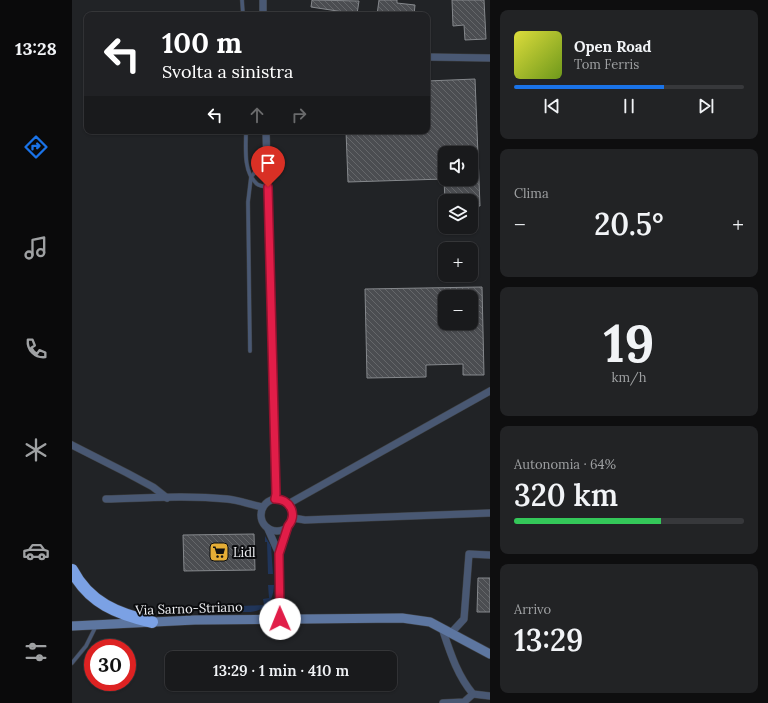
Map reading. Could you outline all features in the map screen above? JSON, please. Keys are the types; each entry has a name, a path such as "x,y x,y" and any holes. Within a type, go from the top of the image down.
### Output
{"highway":[{"path":"72,570 84,588 108,608 152,622"}],"main road":[{"name":"Via Sarno-Striano","path":"72,626 152,622 402,618 430,622 490,654"}],"street":[{"path":"263,0 263,12"},
{"path":"430,57 490,58"},
{"path":"266,134 275,499"},
{"path":"288,504 490,392"},
{"path":"72,445 153,487 167,498"},
{"path":"106,499 228,499 263,507"},
{"path":"279,554 268,528 262,521 261,511 270,500 275,499 280,499 288,504 293,513 293,518 288,526 279,554 280,619"},
{"path":"293,518 305,520 490,513"},
{"path":"268,528 279,531 288,526"},
{"path":"490,555 469,554 464,619 446,630 456,667 465,685 473,694 490,696"},
{"path":"443,703 464,702 473,694"}],"lane":[{"path":"242,0 243,12"},
{"path":"246,134 247,162 251,176 256,184 268,187"},
{"path":"250,351 248,202 251,176 256,171 267,168"},
{"path":"72,663 86,646 97,625"}],"shaded area":[{"path":"265,536 271,546 273,574 268,574 267,542 265,542"},
{"path":"268,585 274,585 273,593 268,604 264,608 254,611 240,612 237,609 221,607 264,605 263,599 269,598"}],"building":[{"path":"312,0 359,1 357,12 344,12 311,7"},
{"path":"379,0 397,0 397,3 415,5 414,12 377,12"},
{"path":"452,0 484,0 486,39 465,40 464,25 453,26"},
{"path":"475,79 478,146 438,146 438,179 348,182 346,134 430,134 430,81"},
{"path":"478,155 480,206 478,206 478,194 445,194 444,186 478,186"},
{"path":"482,287 484,375 463,375 463,364 426,365 426,377 367,378 365,289"},
{"name":"Lidl","path":"254,534 255,570 184,571 183,535"},
{"path":"478,578 490,578 490,612 477,612"}],"place":[{"name":"Lidl","path":"219,552"}],"route":[{"path":"268,187 275,499 280,499 288,504 293,513 293,518 288,526 279,554 280,619"}]}
